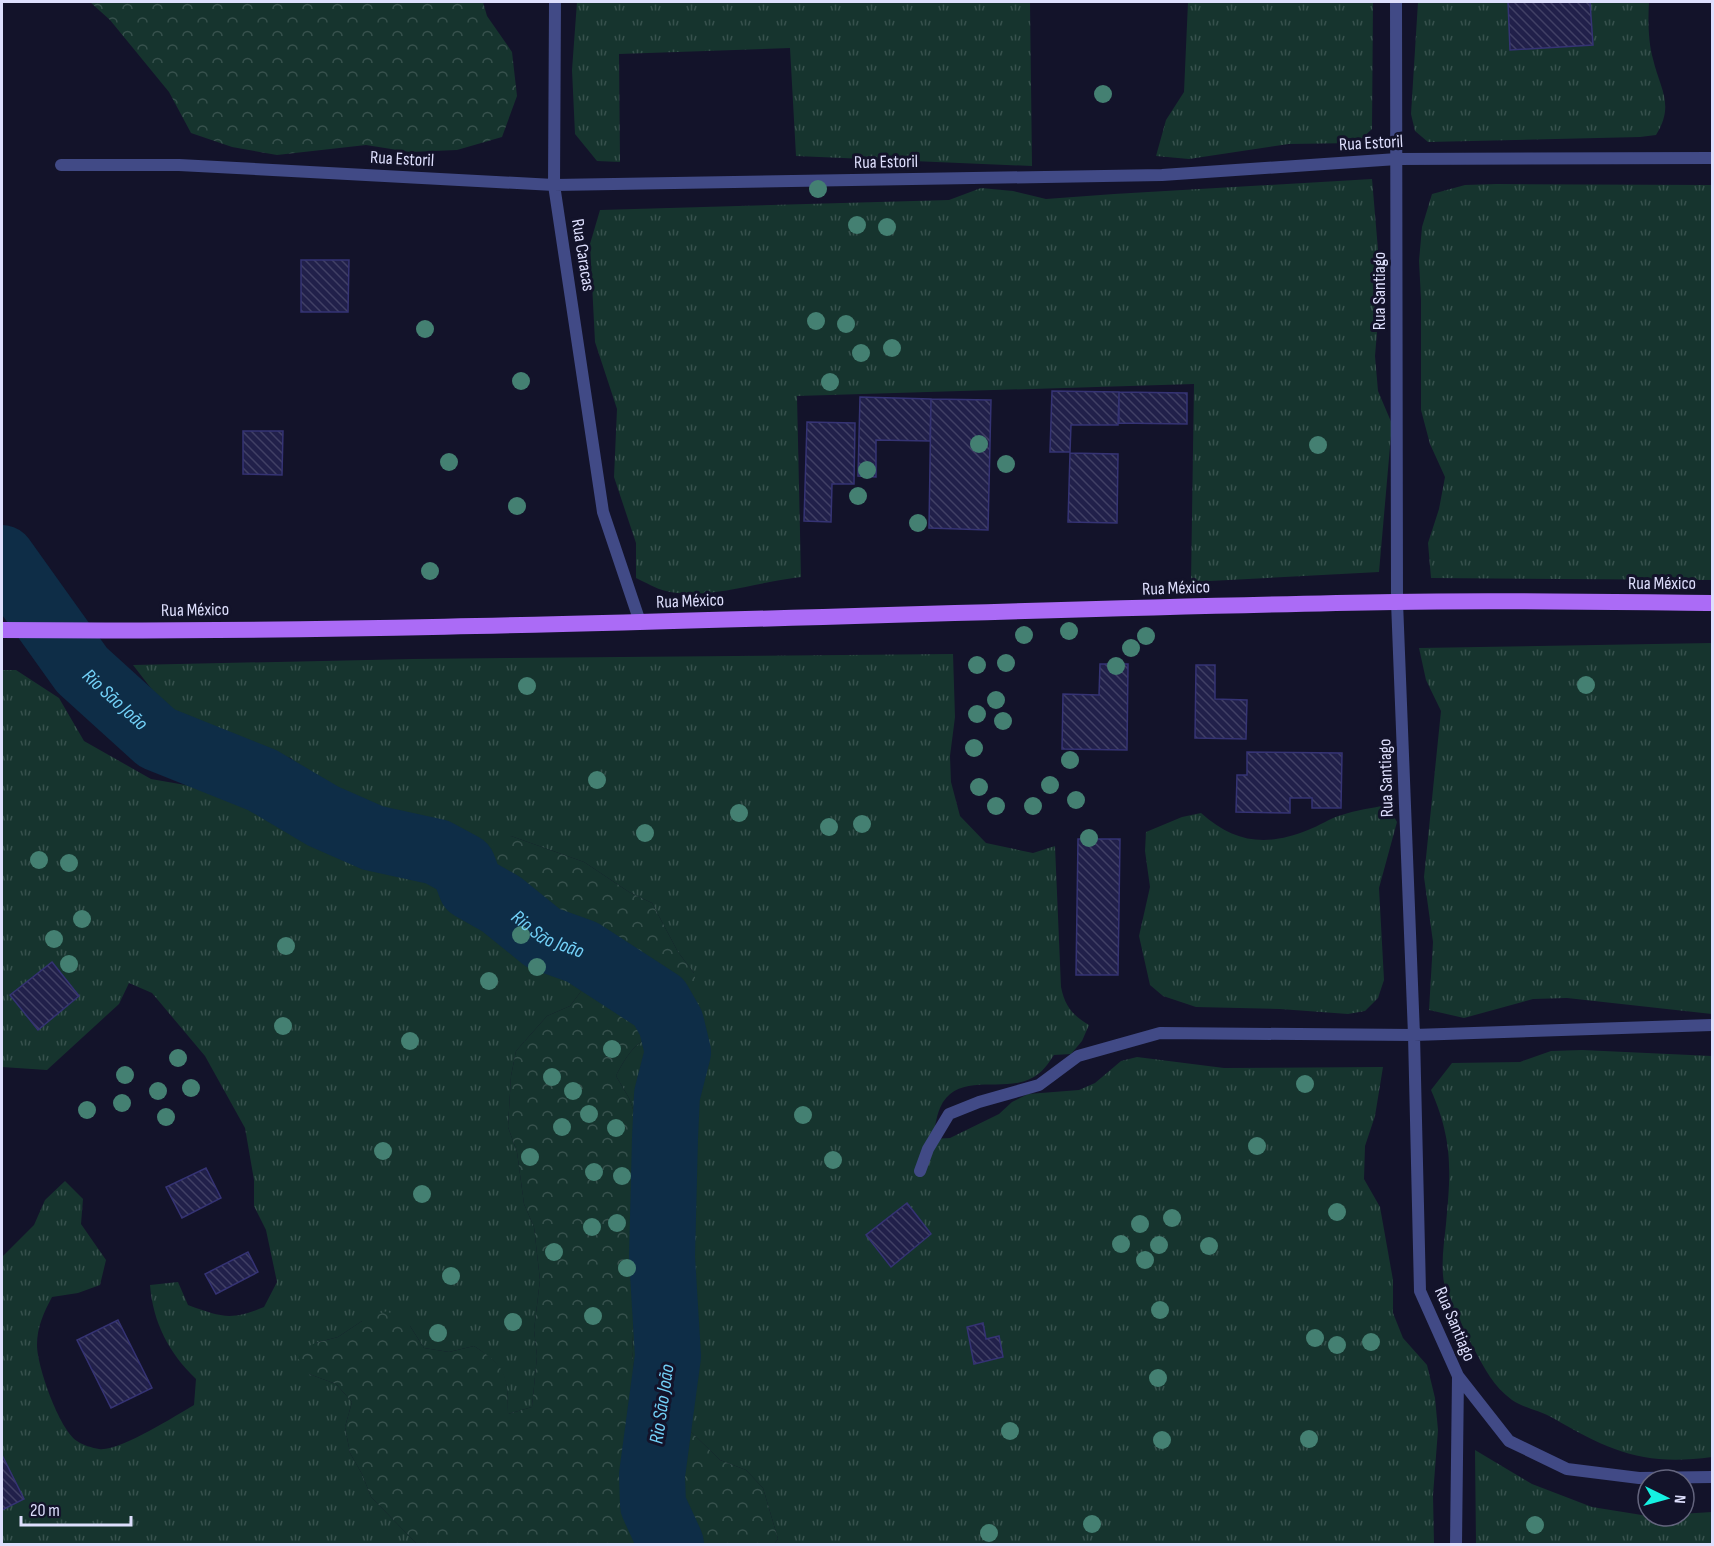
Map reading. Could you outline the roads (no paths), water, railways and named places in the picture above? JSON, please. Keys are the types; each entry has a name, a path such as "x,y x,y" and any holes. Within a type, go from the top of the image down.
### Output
{"main road":[{"name":"Rua México","path":"2,630 135,631 640,622 1397,602 1713,603"}],"street":[{"name":"Rua Caracas","path":"555,2 554,185 603,512"},
{"name":"Rua Santiago","path":"1396,2 1397,602 1414,1035 1420,1291 1458,1376 1456,1545"},
{"name":"Rua Estoril","path":"61,165 179,165 554,185 1162,175 1397,159 1713,158"},
{"name":"Rua México","path":"603,512 640,622"},
{"path":"920,1171 928,1149 949,1114 979,1102 1039,1084 1078,1056 1160,1033 1414,1035 1713,1025"},
{"path":"1458,1376 1509,1441 1567,1469 1639,1478 1713,1477"}],"waterway":[{"name":"Rio São João","path":"2,558 82,670 157,738 262,780 323,816 373,838 437,852 463,866 471,887 501,904 543,938 582,952 659,1002 671,1023 678,1052 667,1095 665,1138 662,1257 668,1356 652,1475 653,1505 671,1544"}]}
